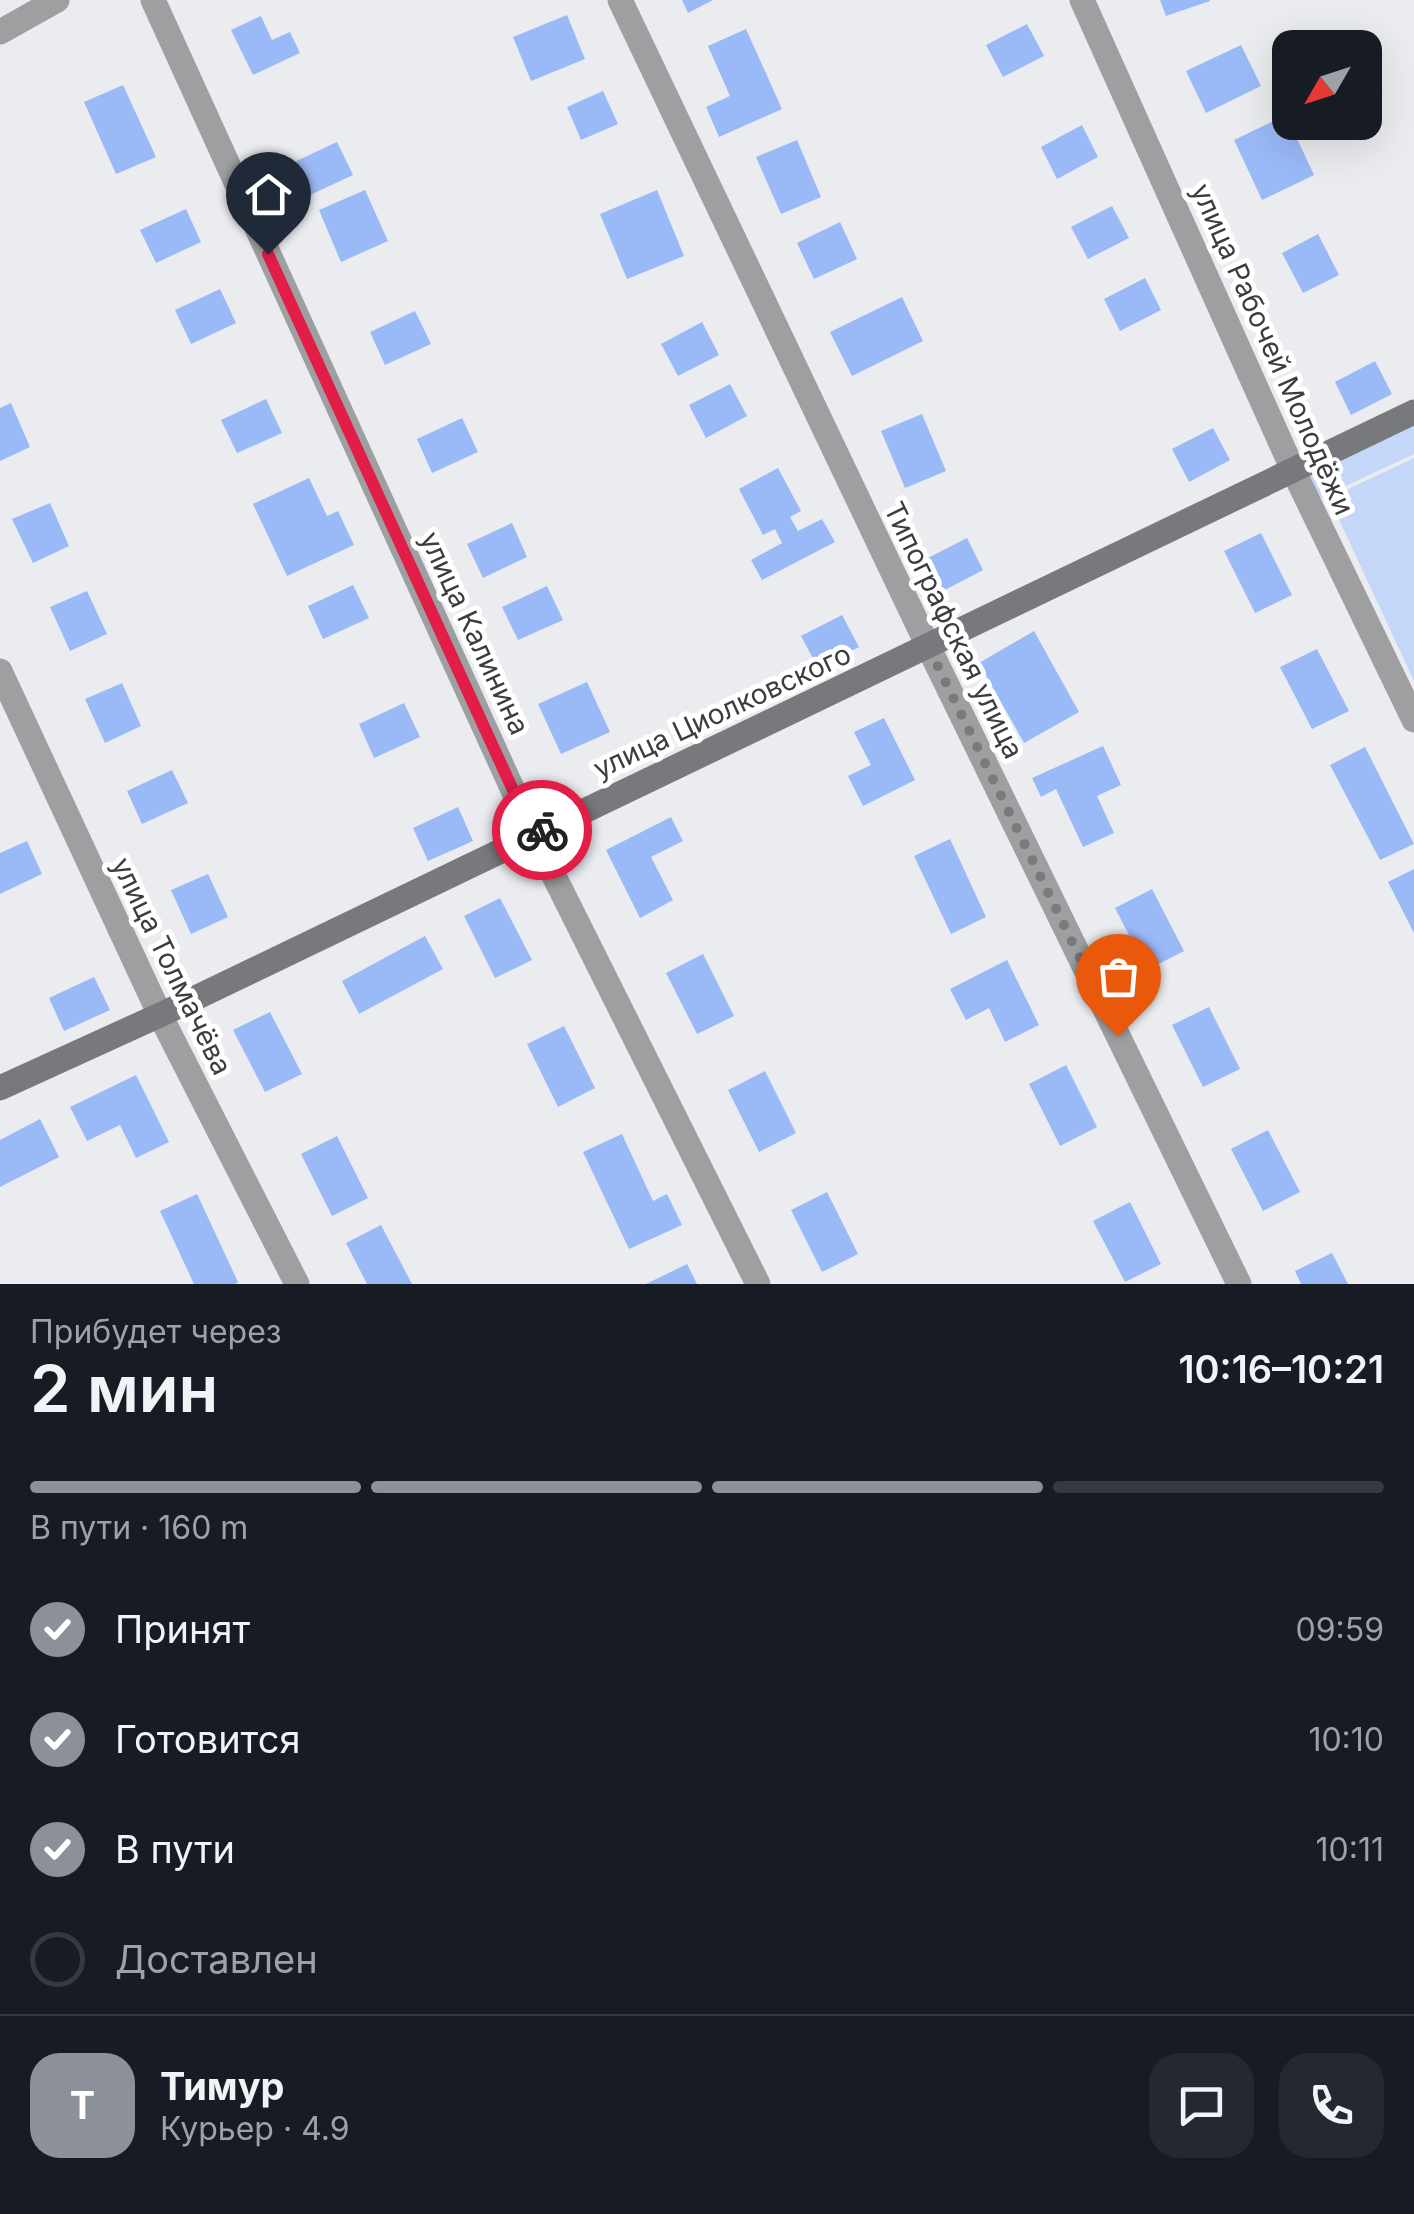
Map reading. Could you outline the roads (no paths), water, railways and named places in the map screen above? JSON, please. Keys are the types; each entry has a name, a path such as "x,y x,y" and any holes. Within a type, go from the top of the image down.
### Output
{"main road":[{"name":"улица Циолковского","path":"0,1088 160,1015 1414,412"}],"street":[{"path":"0,32 57,0"},
{"name":"улица Калинина","path":"153,0 533,834 758,1284"},
{"name":"Типографская улица","path":"620,0 928,646 1240,1284"},
{"name":"улица Рабочей Молодёжи","path":"1082,0 1293,470 1414,720"},
{"name":"улица Толмачёва","path":"0,671 160,1015 297,1284"}]}
